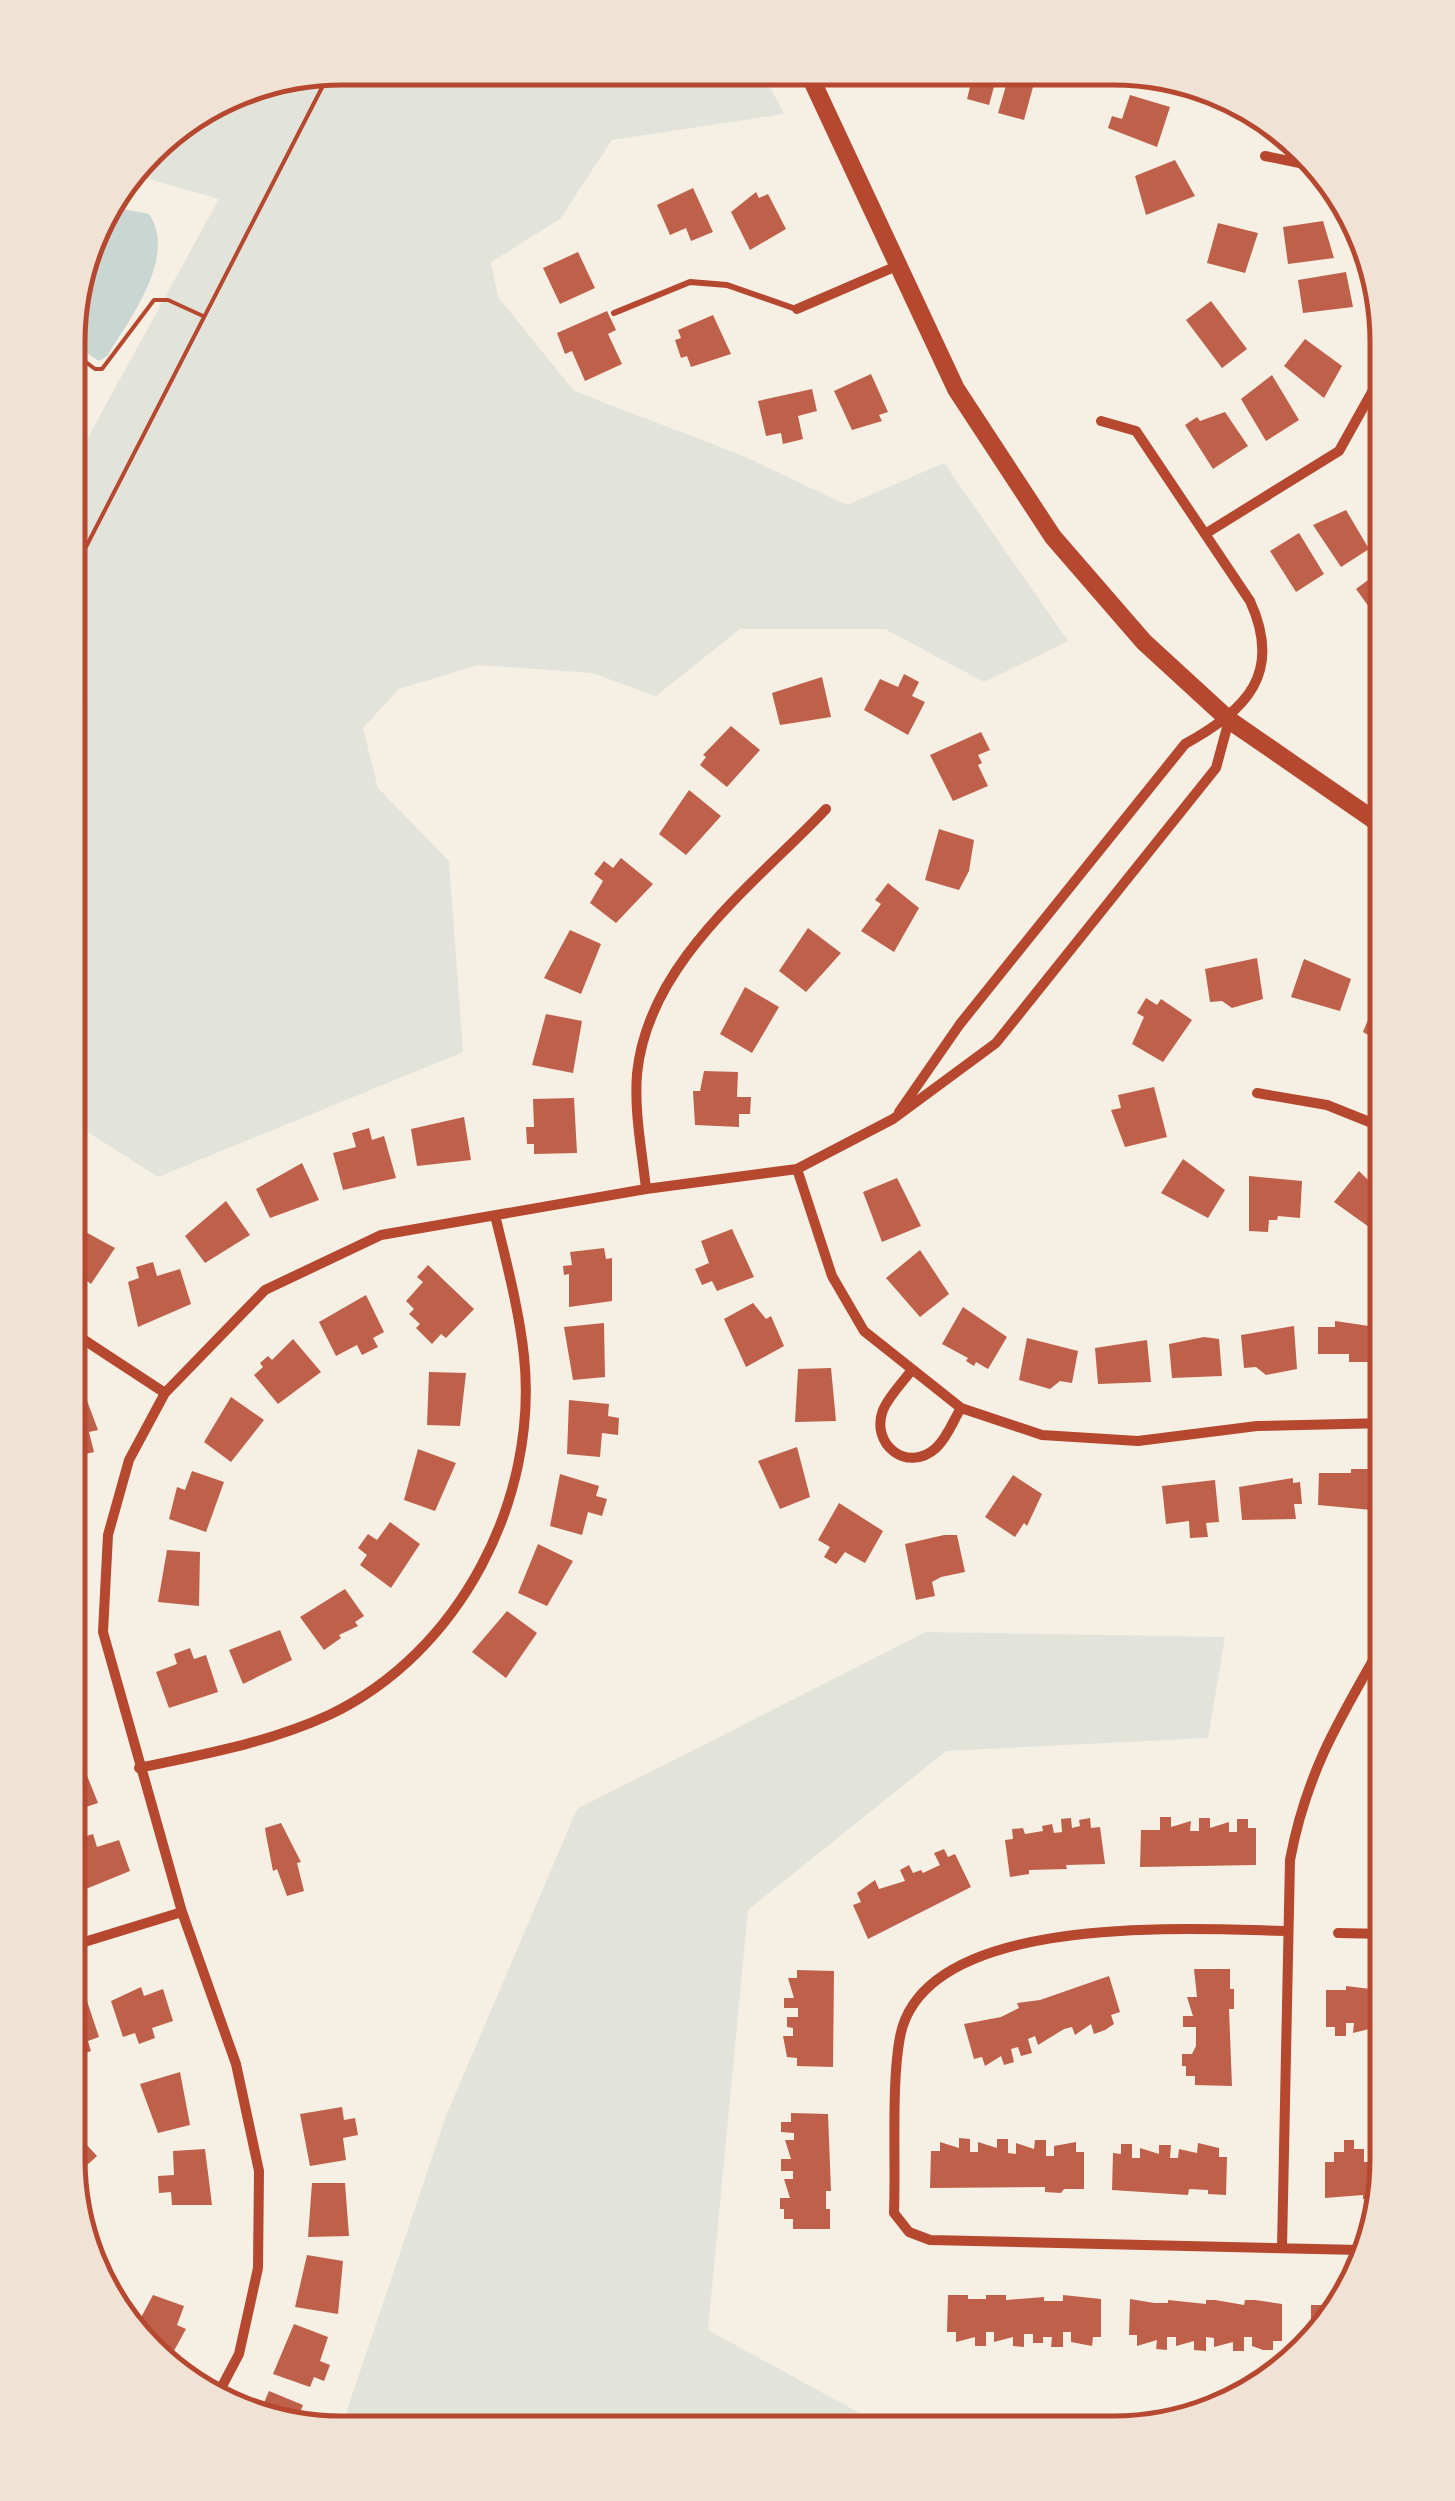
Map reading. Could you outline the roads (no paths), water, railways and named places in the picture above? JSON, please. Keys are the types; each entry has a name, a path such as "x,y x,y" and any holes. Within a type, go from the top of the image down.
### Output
{"main road":[{"path":"814,85 956,390 1053,537 1144,642 1229,720 1370,817"}],"street":[{"path":"1265,156 1295,162"},
{"path":"798,309 898,265"},
{"path":"1205,534 1339,450 1370,396"},
{"path":"894,1119 960,1024 1185,744 1229,720 1250,694 1262,666 1264,632 1250,601 1136,432 1102,421"},
{"path":"222,2386 239,2354 258,2268 259,2171 236,2064 182,1912 103,1632 108,1535 129,1460 165,1394 265,1290 382,1236 646,1189 798,1169 894,1119 996,1044 1216,768 1229,720"},
{"path":"646,1189 636,1108 638,1073 645,1034 664,989 684,957 826,809"},
{"path":"1257,1093 1327,1105 1370,1122"},
{"path":"798,1169 806,1206 832,1276 864,1331 961,1408 1042,1435 1138,1441 1257,1426 1369,1423"},
{"path":"139,1768 259,1743 332,1714 402,1667 454,1609 495,1543 515,1482 524,1418 524,1357 495,1215"},
{"path":"85,1341 165,1394"},
{"path":"911,1372 884,1407 880,1426 882,1440 894,1454 909,1459 935,1449 961,1408"},
{"path":"1282,2248 1290,1860 1300,1808 1320,1753 1369,1667"},
{"path":"85,1943 182,1912"},
{"path":"1286,1931 1076,1932 996,1951 929,1984 900,2034 894,2213 909,2232 930,2240 1353,2250"},
{"path":"1338,1933 1369,1934"}],"lane":[{"path":"614,313 690,282 728,285 798,309"}]}
